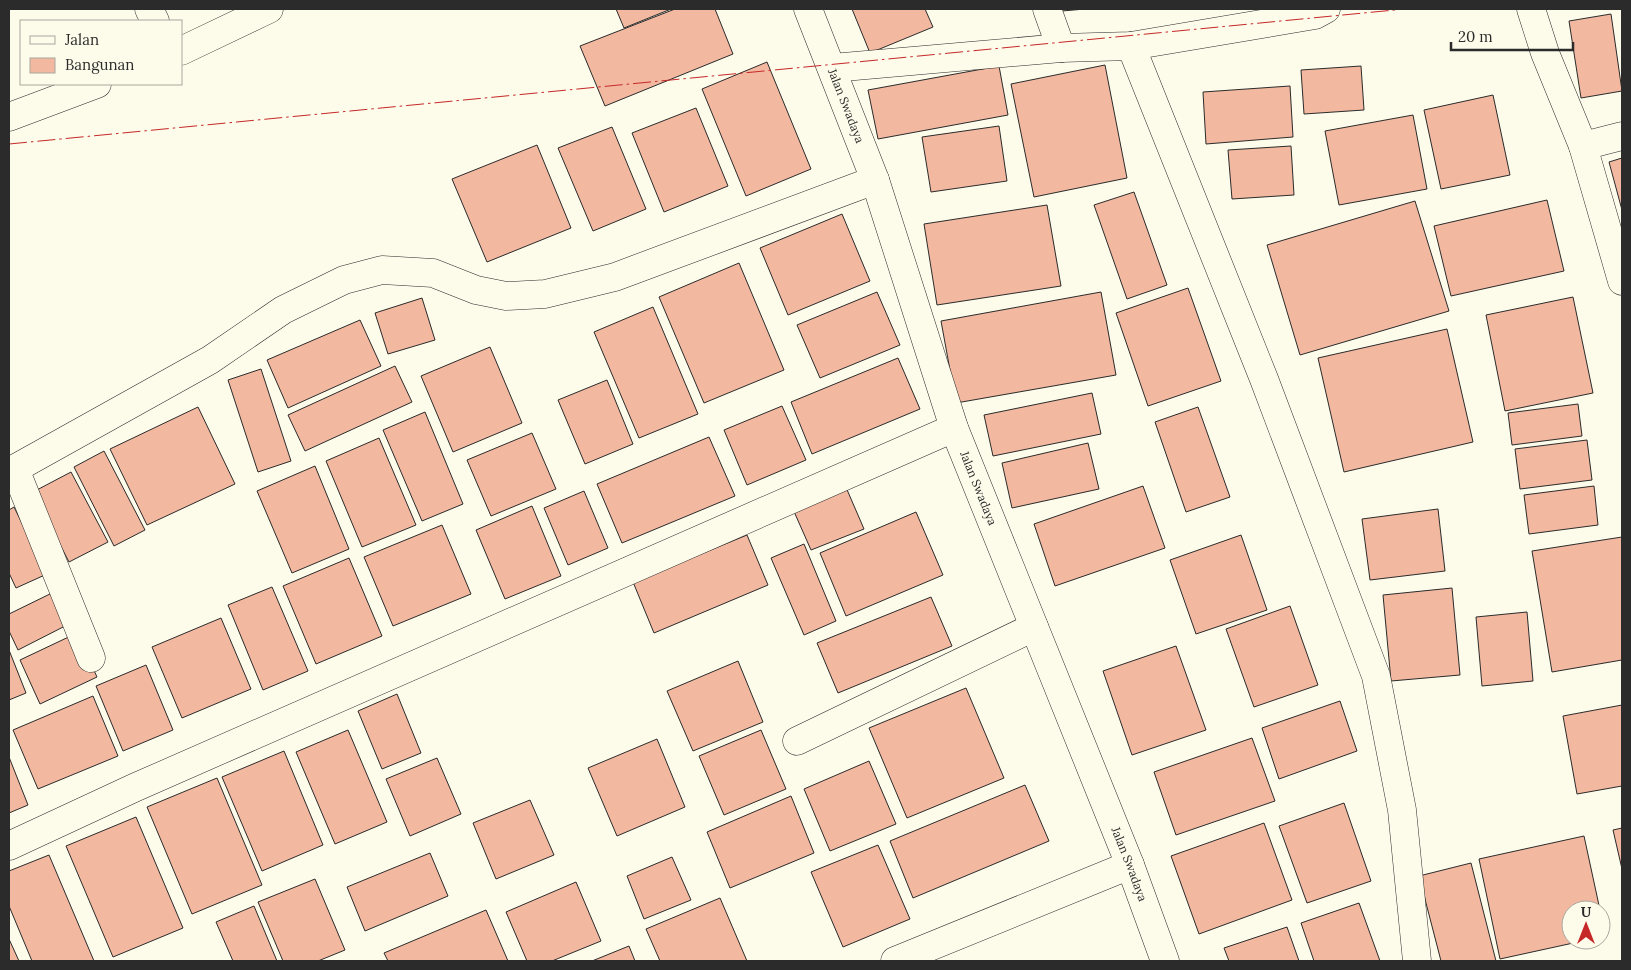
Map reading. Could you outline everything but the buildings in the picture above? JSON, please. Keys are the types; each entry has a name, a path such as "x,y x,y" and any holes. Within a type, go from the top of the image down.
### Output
{"street":[{"path":"182,51 269,9"},
{"name":"Jalan Swadaya","path":"808,9 875,180 954,428 1130,865 1165,961"},
{"path":"1047,9 1061,48"},
{"path":"1530,9 1545,53 1583,146 1622,280"},
{"path":"832,68 1061,48 1131,46 1318,11"},
{"path":"1131,46 1264,379 1376,676 1402,810 1417,961"},
{"path":"9,117 94,85"},
{"path":"1583,146 1622,136"},
{"path":"91,658 12,470 210,360 283,310 344,280 382,270 433,273 476,290 506,296 545,294 615,277 875,180"},
{"path":"9,846 145,784 954,428"},
{"path":"797,741 1034,627"},
{"path":"895,961 1130,865"}],"power":[{"path":"9,144 1405,9"}]}
